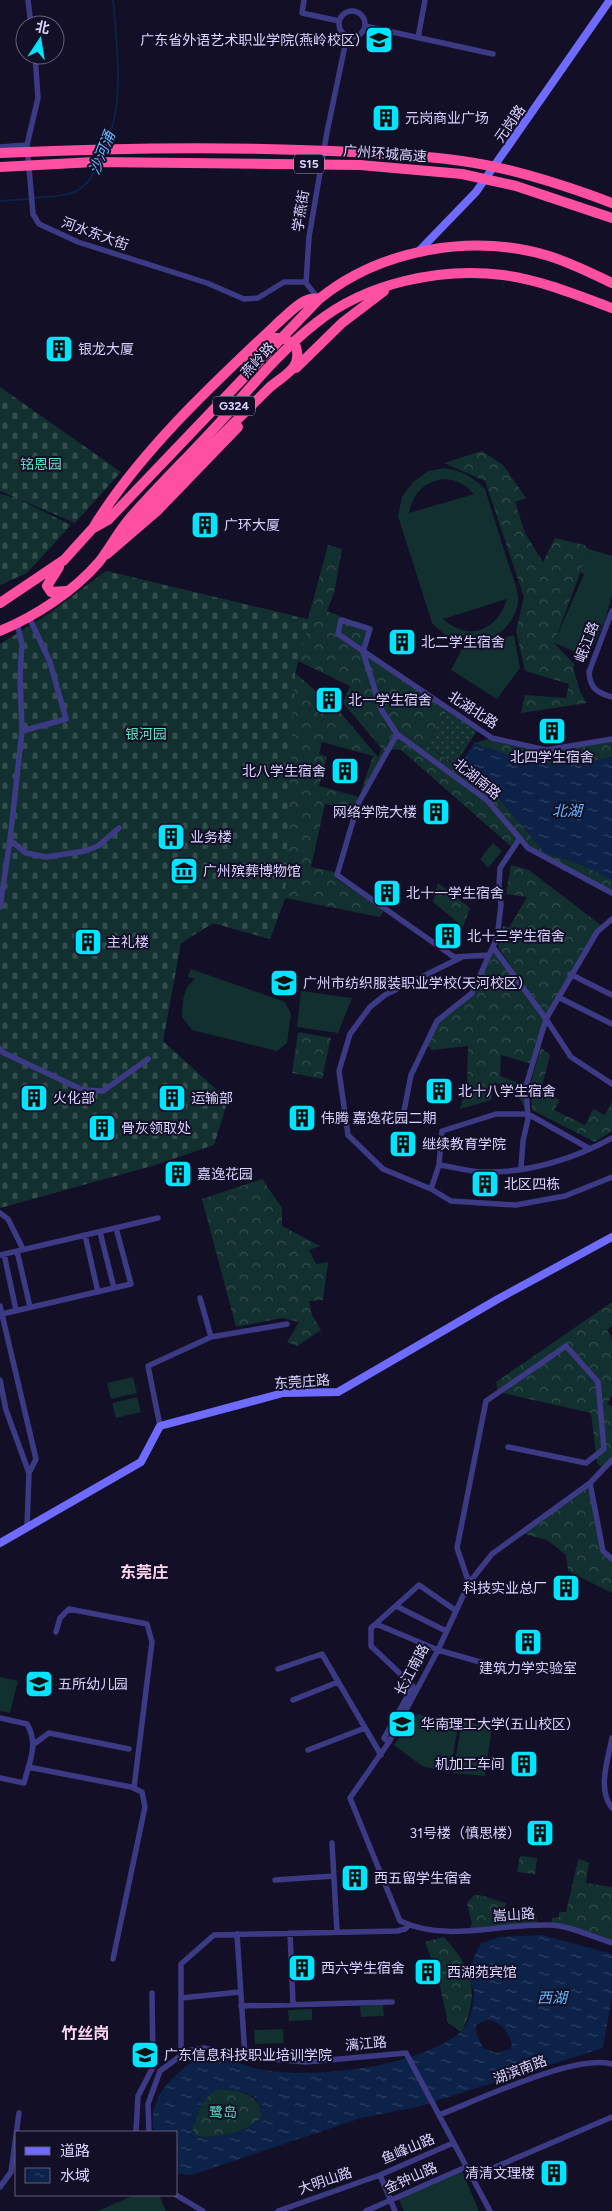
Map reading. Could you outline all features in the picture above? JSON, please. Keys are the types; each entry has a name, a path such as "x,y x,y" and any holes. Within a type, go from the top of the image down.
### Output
{"highway":[{"name":"广州环城高速","path":"0,152 214,148 402,155 485,165 536,178 612,202"},
{"name":"广州环城高速","path":"0,167 94,162 360,165 462,174 516,186 612,218"},
{"name":"燕岭路","path":"0,603 64,560 92,529 108,520 319,299 359,272 418,253 460,247 500,247 541,254 581,267 612,283"},
{"name":"G324","path":"581,267 612,274"},
{"name":"燕岭路","path":"0,630 30,617 68,590 101,560 117,534 138,508 298,338 338,308 366,294 394,284 440,275 502,275 545,284 612,308"},
{"path":"101,560 157,511 333,331 394,284"},
{"path":"92,529 110,502 165,434 282,319 303,302 314,298 319,299"},
{"path":"92,529 181,433 244,369 266,340 274,337 289,340 297,352 294,367 269,388 207,448 101,560"},
{"path":"64,560 47,586 51,592 68,590"}],"street":[{"path":"28,0 30,15"},
{"path":"304,0 302,13 339,21"},
{"path":"418,38 425,0"},
{"name":"元岗路","path":"418,253 476,192 610,0"},
{"path":"353,11 363,18 365,26 357,36 347,36 342,32 339,21 345,12 353,11"},
{"path":"365,26 493,54"},
{"name":"学燕街","path":"306,282 309,237 327,132 347,36"},
{"name":"河水东大街","path":"35,65 38,98 27,145 33,214 39,224 55,233 224,289 244,299 258,298 284,282 306,282"},
{"path":"0,147 27,145"},
{"path":"306,282 319,299"},
{"name":"岷江路","path":"612,611 588,672 590,683 598,693 612,697"},
{"path":"22,730 66,719 50,662 30,617"},
{"path":"341,620 370,629 363,652 338,634 341,620"},
{"path":"0,906 10,840 22,730 20,674 22,644 17,624"},
{"name":"北湖南路","path":"363,652 381,708 397,734 487,800 528,848 612,893"},
{"name":"北湖北路","path":"363,652 492,738 546,750 612,739"},
{"path":"397,734 358,804 337,875 454,957 489,955"},
{"path":"10,840 26,853 46,857 85,851 98,846 119,828"},
{"path":"403,1116 411,1076 437,1021 472,993 497,938 501,905 500,868 520,838"},
{"path":"521,1168 528,1114 526,1086 546,1019 570,974 597,932 612,919"},
{"path":"492,948 546,1019 570,1057 612,1084"},
{"path":"462,957 385,995 370,1007 350,1034 339,1071 348,1135 383,1169 431,1189 451,1201 516,1205 565,1196 612,1176"},
{"path":"570,974 612,996"},
{"path":"558,997 612,1024"},
{"path":"0,1049 4,1053 83,1090 103,1091 148,1059"},
{"path":"431,1189 439,1165 442,1131 496,1114 528,1114 590,1149"},
{"path":"439,1165 489,1173 567,1158 612,1138"},
{"path":"0,1213 8,1219 20,1250 30,1307"},
{"path":"16,1310 2,1254 158,1218"},
{"path":"2,1314 132,1284 116,1228"},
{"path":"100,1232 114,1288"},
{"path":"85,1235 98,1292"},
{"name":"东莞庄路","path":"160,1426 283,1393 338,1392 490,1304 612,1237"},
{"path":"200,1298 211,1337"},
{"path":"0,1306 36,1459 29,1473"},
{"path":"0,1543 141,1462 160,1426 148,1366 211,1337 287,1324"},
{"path":"469,1582 457,1548 486,1401 566,1346 598,1382 604,1449 586,1463 508,1447"},
{"path":"0,1380 6,1410 29,1473 27,1527"},
{"name":"长江南路","path":"409,1925 400,1921 350,1798 389,1742 438,1650 469,1582 492,1554 590,1483 612,1460"},
{"path":"590,1483 603,1551 612,1559"},
{"path":"389,1742 384,1738 413,1686 371,1646 372,1628 419,1585 455,1610"},
{"path":"396,1606 446,1631"},
{"path":"56,1632 60,1618 68,1609 147,1624 152,1642 134,1788"},
{"path":"376,1624 438,1650 487,1664"},
{"path":"278,1669 322,1654 381,1755"},
{"path":"294,1700 338,1682"},
{"path":"0,1718 26,1724 33,1734 34,1744 24,1784 0,1778"},
{"path":"308,1750 365,1728"},
{"path":"34,1744 49,1733 129,1749"},
{"path":"612,1738 605,1776 606,1801 612,1808"},
{"path":"28,1767 134,1788 142,1792 145,1807 113,1959"},
{"path":"332,1843 337,1932"},
{"path":"275,1880 334,1876"},
{"path":"181,2055 181,1964 214,1935 397,1931 405,1929 409,1925"},
{"name":"嵩山路","path":"409,1925 417,1928 454,1932 550,1925 612,1942"},
{"path":"290,1933 293,2004"},
{"path":"237,1934 245,2056"},
{"path":"181,1998 240,1992"},
{"path":"136,2131 138,2096 153,2067 152,1993"},
{"path":"241,2006 392,2002"},
{"name":"漓江路","path":"149,2131 148,2104 160,2071 187,2051 204,2048 245,2056 306,2062 407,2055 439,2114"},
{"name":"湖滨南路","path":"439,2114 567,2066 602,2061 612,2064"},
{"path":"17,2131 19,2113"},
{"path":"439,2114 453,2144 490,2211"},
{"path":"472,2177 612,2117"},
{"path":"0,2187 11,2172 15,2142"},
{"name":"鱼峰山路","path":"395,2211 380,2175 453,2144"},
{"name":"金钟山路","path":"366,2211 466,2167"},
{"name":"大明山路","path":"278,2211 380,2175"},
{"path":"178,2196 203,2211"}],"green space":[{"name":"铭恩园","path":"0,387 121,472 75,523 0,491"},
{"path":"482,451 503,465 526,498 515,502 525,533 543,562 555,538 584,545 589,549 554,643 575,665 573,667 580,692 587,703 521,713 525,695 566,698 569,684 525,671 516,631 524,597 485,481 444,463"},
{"path":"444,468 456,471 471,477 485,489 516,584 518,596 518,603 513,618 503,630 491,639 476,643 462,642 449,637 432,623 398,516 402,497 413,482 428,471","holes":["444,479 460,483 474,494 409,513 413,500 420,490 431,483","507,599 496,619 481,630 463,630 443,619"]},
{"path":"0,494 16,498 71,525 27,573 0,585"},
{"path":"328,545 342,549 334,593 327,611 370,629 363,652 448,709 426,745 492,790 545,853 578,863 608,877 612,880 612,893 528,848 520,839 513,848 401,750 387,749 355,811 325,804 311,867 335,872 335,878 384,910 380,917 285,898 270,939 213,923 181,943 106,571 308,619","holes":["298,661 350,686 343,703 382,749 378,757 340,712 295,673","322,742 373,756 359,797 319,786 327,757 319,754"]},
{"path":"589,549 612,556 612,595 605,621 588,657 554,643 584,574 580,572"},
{"name":"银河园","path":"106,571 310,620 295,673 285,898 270,939 213,923 181,943 163,1041 228,1100 214,1145 152,1166 0,1208 0,644 47,615"},
{"path":"514,635 520,668 497,699 451,670 462,649"},
{"path":"447,711 477,731 455,764 426,745"},
{"path":"492,738 546,750 612,739 612,757 578,765 532,764 474,743"},
{"path":"493,843 502,851 488,868 480,859"},
{"path":"511,865 529,870 602,926 546,1019 531,1064 501,1055 500,1076 526,1086 528,1114 516,1092 494,1082 491,1100 460,1109 467,1082 468,1046 432,1050 426,1044 437,1021 472,993 493,947 537,1007 498,947 503,926 509,928 527,897 506,894"},
{"path":"438,883 470,908 463,927 433,902"},
{"path":"191,969 285,1002 291,1014 287,1043 277,1051 192,1030 182,1017 185,991 195,979 188,977"},
{"path":"301,991 352,998 338,1033 297,1027"},
{"path":"298,1032 331,1038 322,1079 292,1073"},
{"path":"541,1048 550,1055 541,1090 560,1100 554,1110 585,1125 593,1109 605,1115 612,1102 612,1131 595,1142 532,1110 530,1085"},
{"path":"262,1179 282,1208 282,1226 320,1246 309,1250 316,1264 328,1262 323,1300 309,1301 312,1315 321,1330 297,1346 287,1342 299,1322 282,1318 236,1327 202,1199"},
{"path":"612,1302 612,1326 607,1330 612,1338 612,1395 607,1404 612,1406 612,1460 604,1469 597,1463 591,1413 498,1392 496,1382"},
{"path":"133,1377 137,1393 111,1399 107,1383"},
{"path":"137,1397 141,1412 116,1418 112,1403"},
{"path":"590,1483 603,1551 612,1559 612,1593 568,1571 566,1555 547,1540 521,1533"},
{"path":"0,1677 18,1681 10,1713 0,1711"},
{"path":"418,1714 458,1726 450,1773 422,1766 394,1745"},
{"path":"462,1721 492,1727 485,1776 453,1773"},
{"path":"520,1856 537,1858 535,1874 517,1872"},
{"path":"578,1860 589,1863 586,1883 612,1887 612,1943 550,1925 553,1918 559,1917 559,1912 566,1912"},
{"path":"474,1895 506,1903 504,1916 514,1917 532,1912 537,1917 536,1926 469,1931 472,1923 467,1903"},
{"path":"444,1937 462,1960 471,1982 471,2005 462,2032 448,2023 438,1977 425,1942"},
{"path":"383,2005 384,2016 361,2017 360,2006"},
{"path":"312,2009 312,2020 289,2021 288,2010"},
{"path":"283,2029 284,2043 255,2044 254,2030"},
{"name":"鹭岛","path":"218,2089 233,2090 247,2094 257,2103 262,2117 248,2127 231,2134 213,2137 196,2136 192,2129 201,2106 207,2097"},
{"path":"462,2171 479,2211 404,2211 398,2197"},
{"path":"132,2196 159,2196 166,2211 98,2211"}],"water":[{"name":"北湖","path":"474,743 532,764 578,765 612,757 612,880 578,863 545,853 492,790 459,767"},
{"name":"西湖","path":"542,1935 612,1954 612,1995 603,2048 417,2107 361,2118 192,2175 178,2174 178,2131 154,2131 153,2114 161,2092 187,2065 204,2057 219,2057 263,2070 311,2073 366,2068 419,2054 442,2044 464,2029 469,2020 473,2003 474,1991 470,1977 471,1966 481,1943 500,1937","holes":["487,2020 500,2025 508,2035 512,2044 510,2049 497,2053 483,2048 476,2032 476,2025","218,2089 243,2092 253,2096 258,2102 262,2117 248,2127 231,2134 213,2137 196,2136 192,2129 201,2106 207,2097"]}],"waterway":[{"name":"沙河涌","path":"106,146 116,111 118,92 118,55 113,0"},
{"name":"沙河涌","path":"34,198 72,193 86,184 97,166"},
{"name":"沙河涌","path":"0,201 29,199"}],"place":[{"name":"广东省外语艺术职业学院(燕岭校区)","path":"379,40"},
{"name":"元岗商业广场","path":"386,118"},
{"name":"银龙大厦","path":"59,349"},
{"name":"广环大厦","path":"205,525"},
{"name":"北二学生宿舍","path":"402,642"},
{"name":"北一学生宿舍","path":"329,700"},
{"name":"北四学生宿舍","path":"552,731"},
{"name":"北八学生宿舍","path":"345,771"},
{"name":"网络学院大楼","path":"436,812"},
{"name":"业务楼","path":"171,837"},
{"name":"广州殡葬博物馆","path":"184,871"},
{"name":"北十一学生宿舍","path":"387,893"},
{"name":"北十三学生宿舍","path":"448,936"},
{"name":"主礼楼","path":"88,942"},
{"name":"广州市纺织服装职业学校(天河校区)","path":"284,983"},
{"name":"北十八学生宿舍","path":"439,1091"},
{"name":"火化部","path":"34,1098"},
{"name":"运输部","path":"172,1098"},
{"name":"伟腾 嘉逸花园二期","path":"302,1118"},
{"name":"骨灰领取处","path":"102,1128"},
{"name":"继续教育学院","path":"403,1144"},
{"name":"嘉逸花园","path":"178,1174"},
{"name":"北区四栋","path":"485,1184"},
{"name":"科技实业总厂","path":"566,1588"},
{"name":"建筑力学实验室","path":"528,1642"},
{"name":"五所幼儿园","path":"39,1684"},
{"name":"华南理工大学(五山校区)","path":"402,1724"},
{"name":"机加工车间","path":"524,1764"},
{"name":"31号楼（慎思楼）","path":"540,1833"},
{"name":"西五留学生宿舍","path":"355,1878"},
{"name":"西六学生宿舍","path":"302,1968"},
{"name":"西湖苑宾馆","path":"428,1972"},
{"name":"广东信息科技职业培训学院","path":"145,2055"},
{"name":"清清文理楼","path":"554,2173"}],"district":[{"name":"东莞庄","path":"144,1572"},
{"name":"竹丝岗","path":"85,2033"}]}
